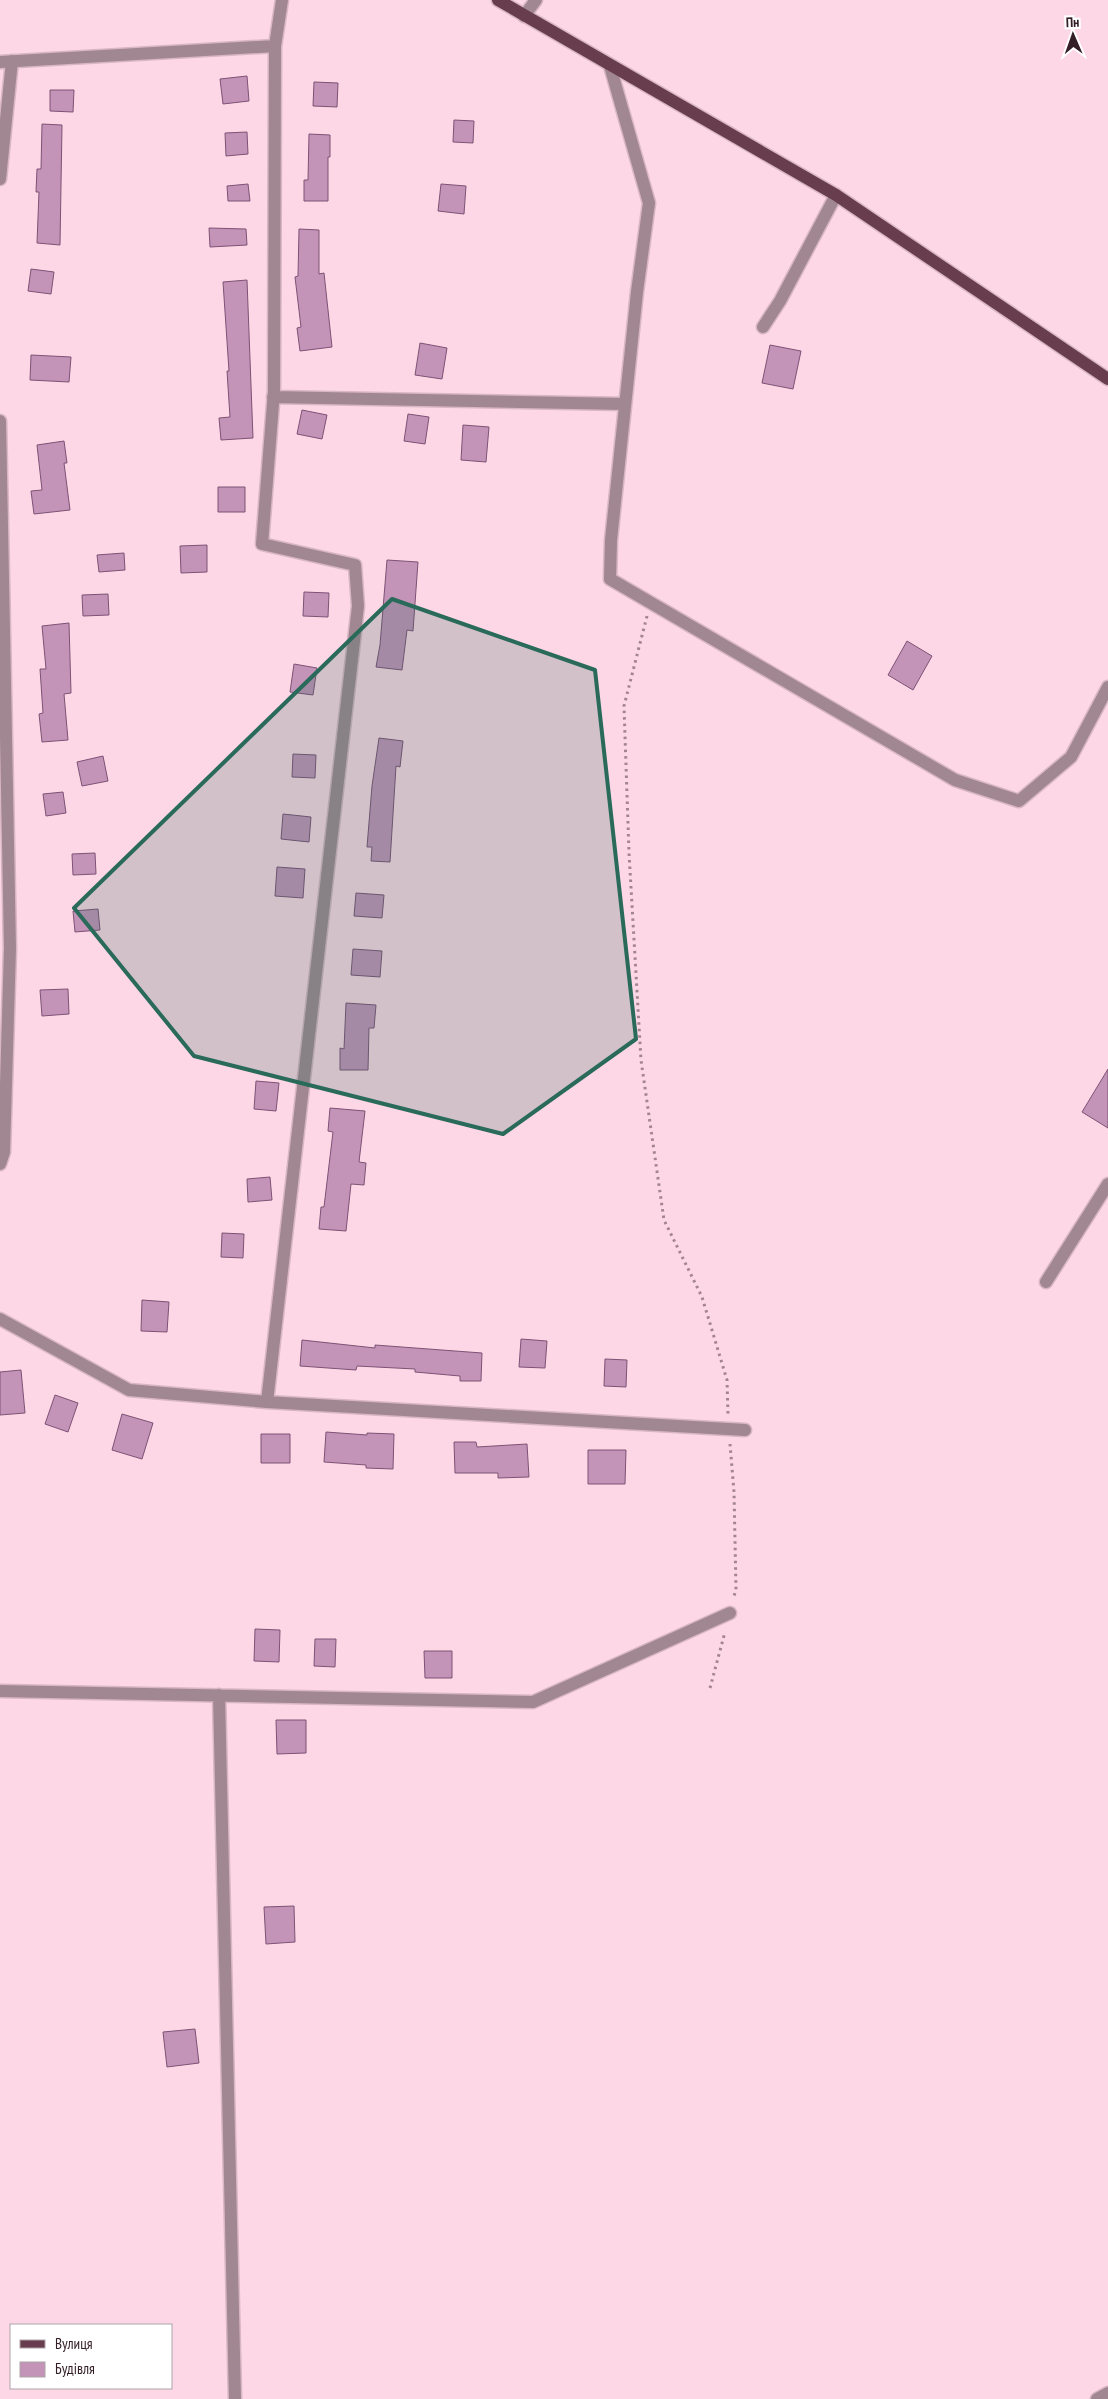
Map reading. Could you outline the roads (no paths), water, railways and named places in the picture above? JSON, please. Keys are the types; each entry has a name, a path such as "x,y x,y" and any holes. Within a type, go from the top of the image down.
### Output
{"main road":[{"path":"498,0 836,195 1108,379"}],"street":[{"path":"267,1402 358,606 355,565 262,544 273,398 275,46 282,0"},
{"path":"524,16 536,0"},
{"path":"0,179 6,61 275,46"},
{"path":"610,66 649,203 625,404 611,540 610,579 955,780 1019,801 1071,757 1108,687"},
{"path":"763,327 780,301 836,195"},
{"path":"273,398 625,404"},
{"path":"0,422 10,948 4,1152 0,1164"},
{"path":"1046,1282 1108,1184"},
{"path":"0,1319 128,1390 267,1402 745,1430"},
{"path":"0,1691 533,1702 730,1613"},
{"path":"219,1695 235,2399"},
{"path":"1098,2399 1108,2393"}]}
